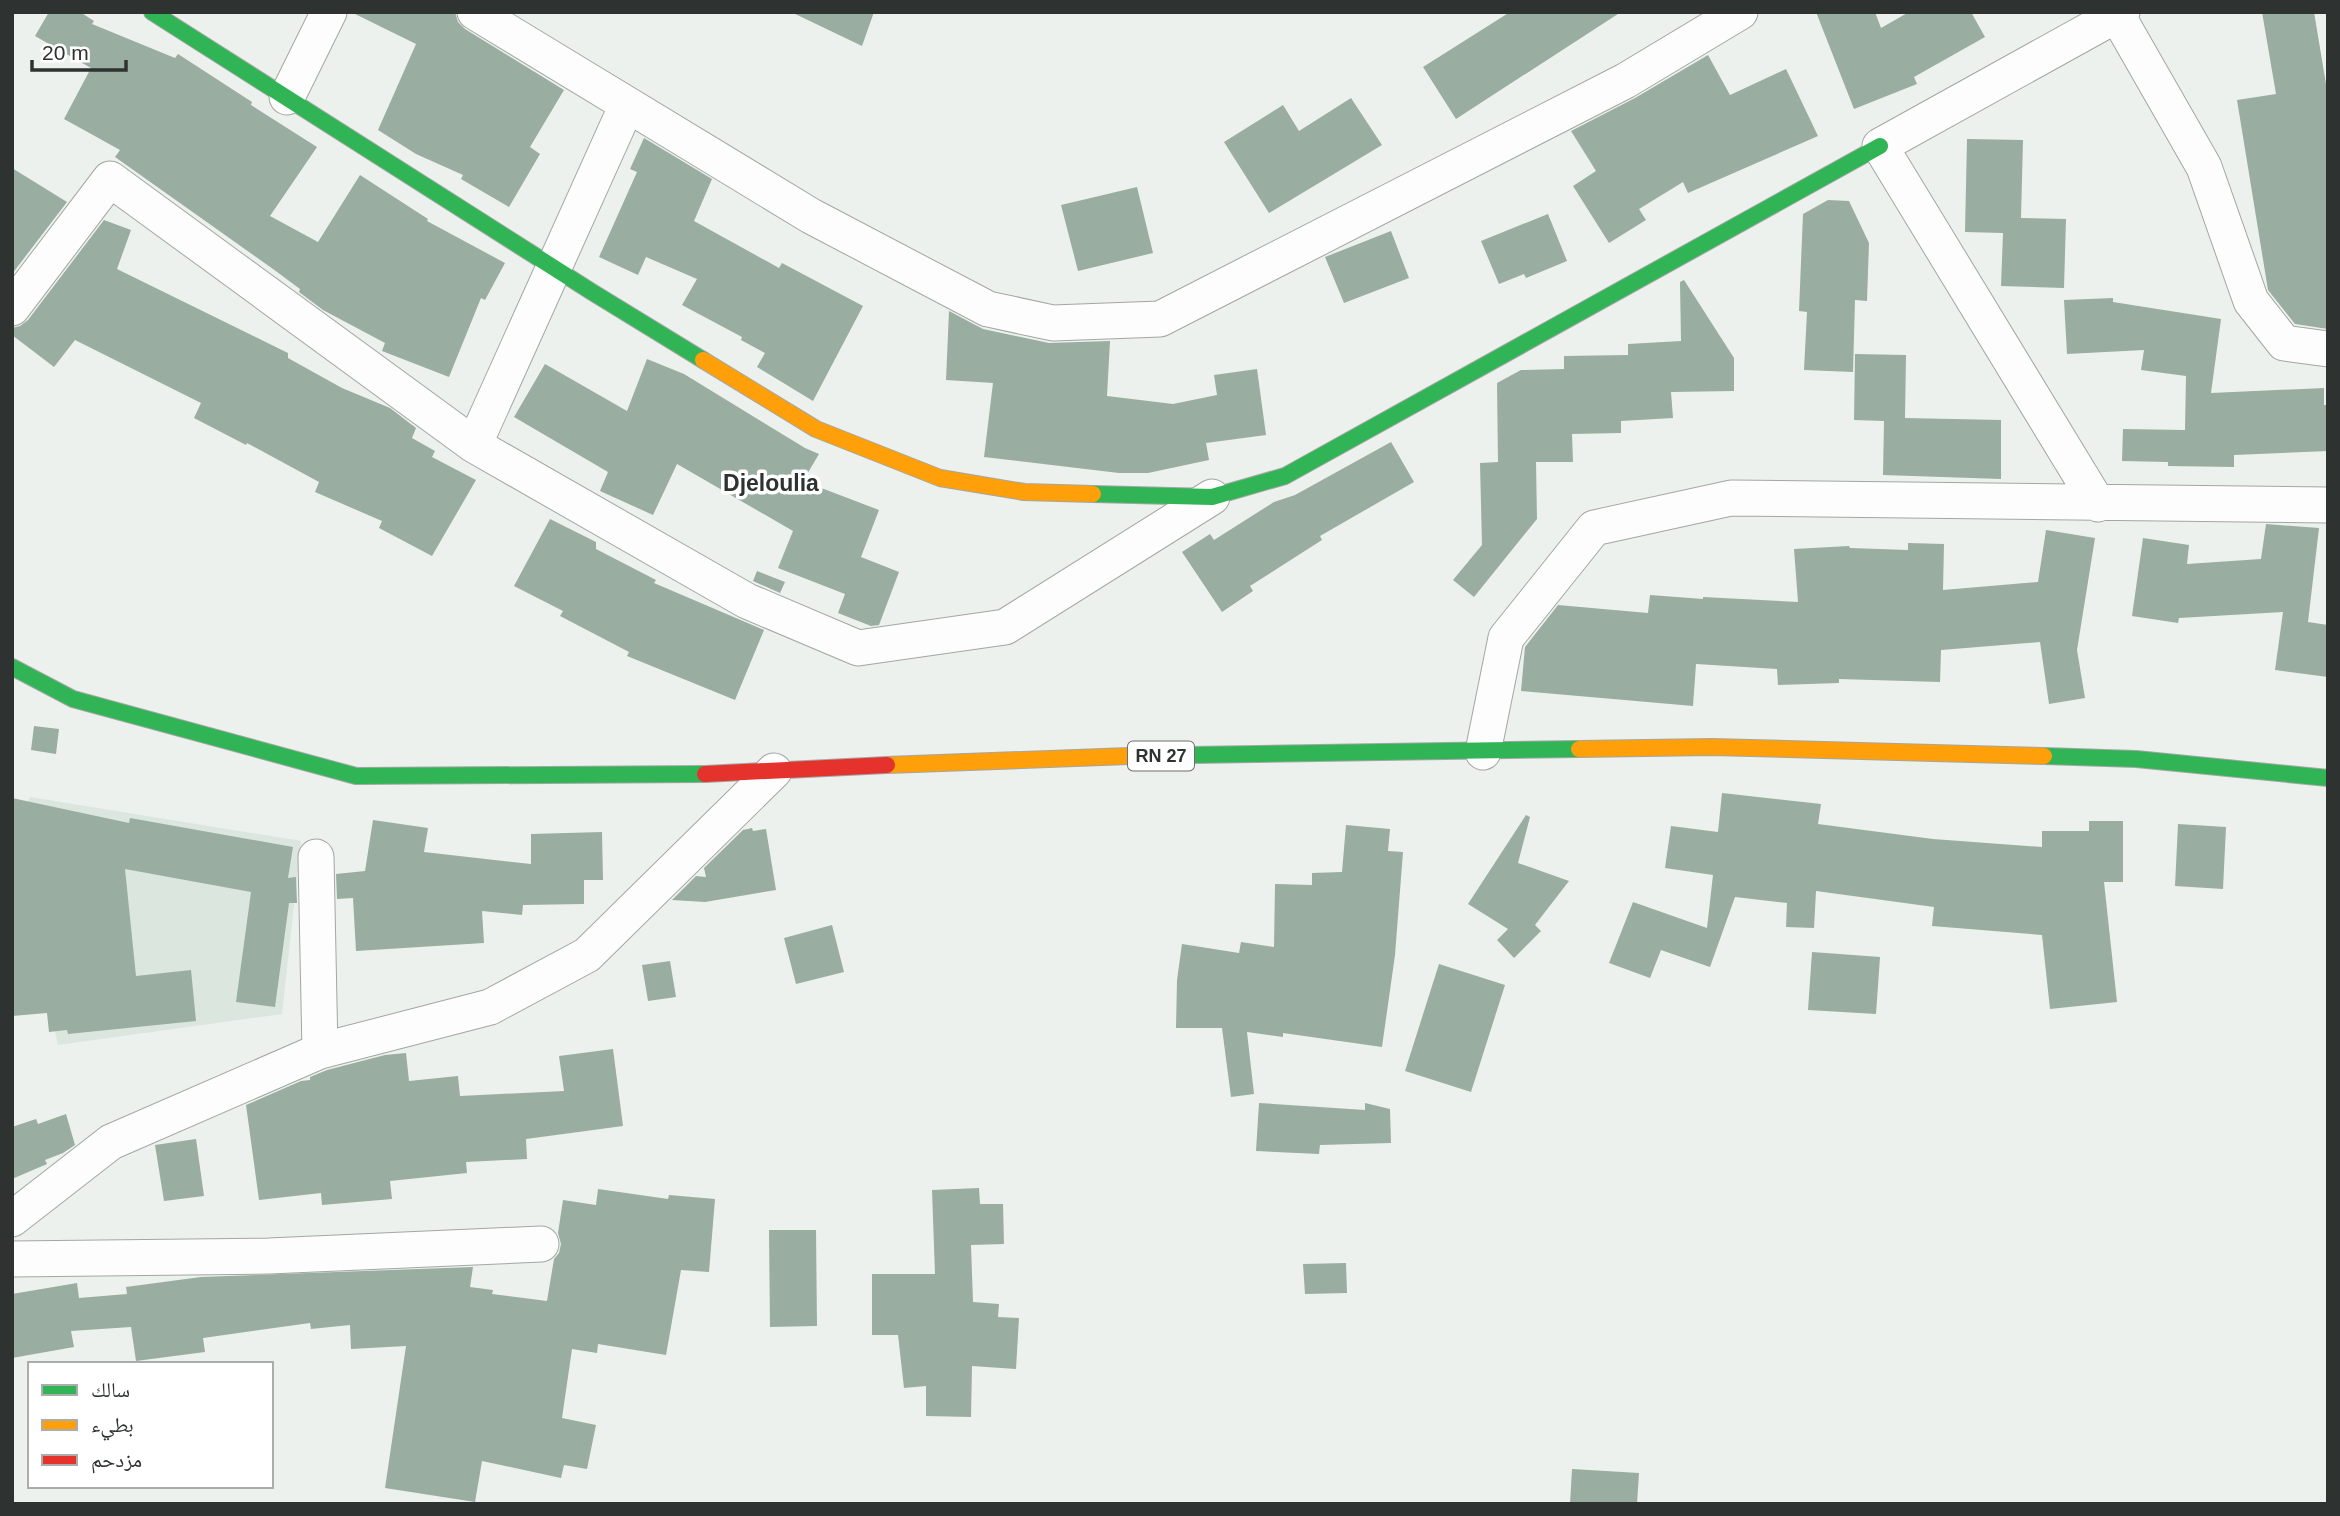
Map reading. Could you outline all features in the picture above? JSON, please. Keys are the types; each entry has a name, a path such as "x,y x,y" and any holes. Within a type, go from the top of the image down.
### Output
{"main road":[{"path":"152,12 554,268 816,429 940,478 1024,492 1212,497 1285,476 1880,146"},
{"name":"RN 27","path":"12,667 73,699 356,776 708,774 1062,757 1712,747 2108,758 2328,778"}],"street":[{"path":"287,97 329,12"},
{"path":"475,12 811,216 988,309 1053,323 1160,319 1625,81 1740,12"},
{"path":"2098,503 1880,146 2117,13 2204,167 2251,301 2284,344 2328,349"},
{"path":"474,445 627,105"},
{"path":"12,308 110,179 474,445 747,601 858,648 1005,627 1212,497"},
{"path":"1483,752 1506,638 1594,528 1731,498 2328,505"},
{"path":"12,1219 111,1142 320,1051 490,1007 587,955 774,771"},
{"path":"316,857 320,1051"},
{"path":"12,1259 269,1256 541,1244"}],"shaded area":[{"path":"30,797 301,841 282,1014 58,1045 12,843"}],"building":[{"path":"49,12 80,12 94,21 92,24 175,58 178,54 317,147 270,216 318,242 360,175 428,219 427,221 505,263 485,300 481,298 449,377 382,351 385,343 323,310 273,269 115,157 120,150 64,119 91,68 35,36"},
{"path":"351,12 455,12 458,22 465,29 564,90 530,147 540,154 509,207 461,179 463,175 416,154 378,130 416,44"},
{"path":"791,12 874,12 862,46"},
{"path":"1510,12 1621,12 1456,119 1423,67"},
{"path":"1816,12 1875,12 1881,28 1909,12 1971,12 1985,37 1914,77 1917,84 1854,109"},
{"path":"2262,12 2314,12 2328,96 2328,329 2295,324 2268,290 2237,100 2276,94"},
{"path":"1708,55 1730,95 1786,69 1818,136 1688,193 1683,182 1639,209 1646,220 1609,243 1573,186 1596,171 1571,131 1635,98"},
{"path":"1351,98 1382,145 1269,213 1224,142 1283,105 1299,131"},
{"path":"644,138 712,179 694,221 779,268 782,263 863,306 813,401 757,367 765,353 741,340 742,337 682,305 697,279 646,257 638,275 599,257 637,172 630,169"},
{"path":"1967,139 2023,140 2021,218 2066,219 2064,288 2001,286 2003,233 1965,232"},
{"path":"12,168 67,202 12,274"},
{"path":"1137,187 1153,253 1078,271 1061,205"},
{"path":"1828,200 1849,201 1869,243 1867,301 1855,300 1853,372 1804,370 1807,312 1799,311 1803,214"},
{"path":"1548,214 1567,261 1526,278 1524,274 1499,284 1481,241"},
{"path":"104,220 131,230 117,269 288,353 288,358 342,388 390,408 416,428 412,438 435,451 432,457 476,480 432,556 379,528 382,521 315,492 319,482 194,418 201,403 75,340 54,367 12,335 12,328 28,320"},
{"path":"1391,231 1409,278 1344,303 1325,257"},
{"path":"1684,280 1734,358 1734,391 1671,392 1673,418 1621,421 1621,433 1572,434 1573,462 1536,462 1537,519 1474,597 1453,580 1482,545 1480,463 1498,462 1497,383 1521,370 1564,369 1564,356 1628,355 1628,344 1681,341 1680,282"},
{"path":"2113,298 2113,302 2221,319 2211,393 2324,388 2324,405 2328,405 2328,451 2234,455 2234,467 2168,466 2168,462 2122,461 2123,429 2185,430 2186,376 2141,370 2144,350 2067,354 2064,300"},
{"path":"949,311 983,329 1049,343 1110,341 1107,396 1173,404 1217,395 1214,375 1257,369 1266,435 1206,443 1209,460 1148,473 1119,473 984,457 993,383 946,380"},
{"path":"1855,354 1906,355 1905,418 2001,420 2001,479 1883,475 1884,421 1854,420"},
{"path":"647,359 684,374 819,454 803,481 879,510 861,557 899,572 879,625 871,626 838,613 845,594 778,568 793,531 677,464 653,515 600,491 608,472 514,417 545,364 627,411"},
{"path":"1391,442 1414,482 1320,536 1322,540 1250,586 1253,591 1222,612 1182,552 1210,534 1214,540 1274,502 1295,495"},
{"path":"550,519 596,542 596,549 656,580 654,583 764,630 735,700 627,656 629,652 560,616 563,611 514,586"},
{"path":"2266,524 2319,528 2308,622 2328,625 2328,677 2275,670 2283,612 2179,618 2178,623 2132,616 2143,538 2189,545 2187,564 2261,559"},
{"path":"2046,530 2095,538 2077,650 2085,698 2049,704 2040,642 1941,650 1940,682 1839,679 1839,683 1778,685 1777,669 1696,664 1693,706 1521,691 1525,647 1558,605 1648,613 1650,595 1798,602 1794,549 1849,546 1908,550 1908,543 1944,544 1943,590 2038,582"},
{"path":"757,571 785,582 780,593 753,581"},
{"path":"34,726 59,729 56,754 31,750"},
{"path":"1722,793 1821,804 1818,824 1933,839 2042,847 2042,831 2089,831 2089,821 2123,821 2123,882 2104,882 2117,1002 2050,1009 2042,935 1932,926 1934,907 1816,891 1814,928 1786,927 1787,903 1735,897 1710,967 1661,950 1650,978 1609,963 1633,902 1707,928 1713,875 1665,868 1671,826 1718,832"},
{"path":"12,798 129,823 130,818 293,847 288,878 296,877 297,903 289,903 275,1007 236,1002 251,892 125,869 136,976 191,970 196,1021 68,1034 67,1030 49,1032 47,1013 12,1016"},
{"path":"1526,815 1530,817 1518,863 1569,881 1535,925 1541,931 1514,958 1497,940 1508,929 1468,904"},
{"path":"373,820 428,828 424,852 531,864 531,834 602,832 603,880 584,880 584,904 523,905 522,915 482,911 484,943 356,951 353,898 337,899 336,874 365,871"},
{"path":"2178,824 2226,827 2223,889 2175,886"},
{"path":"1346,825 1390,829 1388,851 1403,852 1395,955 1382,1047 1283,1033 1283,1037 1247,1032 1254,1094 1231,1097 1222,1028 1176,1028 1177,980 1182,944 1239,953 1241,942 1274,947 1275,884 1312,885 1312,873 1342,872"},
{"path":"752,828 753,831 766,829 776,890 705,902 672,900 696,876 706,877 704,868 743,830"},
{"path":"832,925 844,972 796,984 784,938"},
{"path":"1812,952 1880,957 1876,1014 1808,1010"},
{"path":"670,961 676,997 648,1001 642,965"},
{"path":"1439,964 1505,985 1471,1092 1405,1071"},
{"path":"613,1049 623,1126 526,1139 527,1159 466,1162 467,1173 390,1181 392,1199 322,1205 321,1193 259,1200 246,1105 301,1081 310,1080 310,1077 385,1055 406,1053 409,1081 458,1076 460,1096 564,1091 559,1056"},
{"path":"1259,1103 1365,1110 1365,1103 1390,1109 1391,1143 1320,1145 1319,1154 1256,1151"},
{"path":"66,1114 75,1145 45,1160 47,1164 12,1179 12,1127 36,1119 38,1124"},
{"path":"196,1139 204,1196 164,1201 155,1145"},
{"path":"979,1188 980,1204 1003,1204 1004,1244 971,1245 973,1302 999,1304 998,1317 1019,1318 1016,1369 972,1366 971,1417 926,1416 926,1386 904,1388 898,1335 872,1335 872,1274 935,1274 932,1190"},
{"path":"598,1189 668,1199 669,1195 715,1199 709,1272 681,1270 666,1355 598,1344 597,1353 572,1349 562,1418 596,1425 587,1469 564,1465 561,1478 482,1461 475,1502 385,1488 406,1346 351,1349 350,1325 311,1329 310,1323 203,1338 205,1352 136,1361 131,1327 71,1331 74,1347 12,1358 12,1294 77,1283 79,1298 127,1294 126,1287 201,1277 473,1267 470,1287 493,1290 492,1294 547,1301 554,1259 561,1244 558,1233 563,1200 596,1205"},
{"path":"769,1230 816,1230 817,1326 770,1327"},
{"path":"1346,1263 1347,1293 1305,1294 1303,1264"},
{"path":"1572,1469 1639,1473 1637,1504 1570,1504"}],"traffic: fast":[{"path":"152,12 703,360"},
{"path":"1093,494 1212,497 1285,476 1880,146"},
{"path":"12,667 73,699 356,776 705,774"},
{"path":"1129,756 1579,749"},
{"path":"2044,756 2136,759 2328,778"}],"traffic: slow":[{"path":"703,360 816,429 940,478 1024,492 1093,494"},
{"path":"1579,749 1712,747 2044,756"},
{"path":"887,765 1129,756"}],"traffic: jam":[{"path":"705,774 887,765"}],"district":[{"name":"Djeloulia","path":"771,483"}]}
